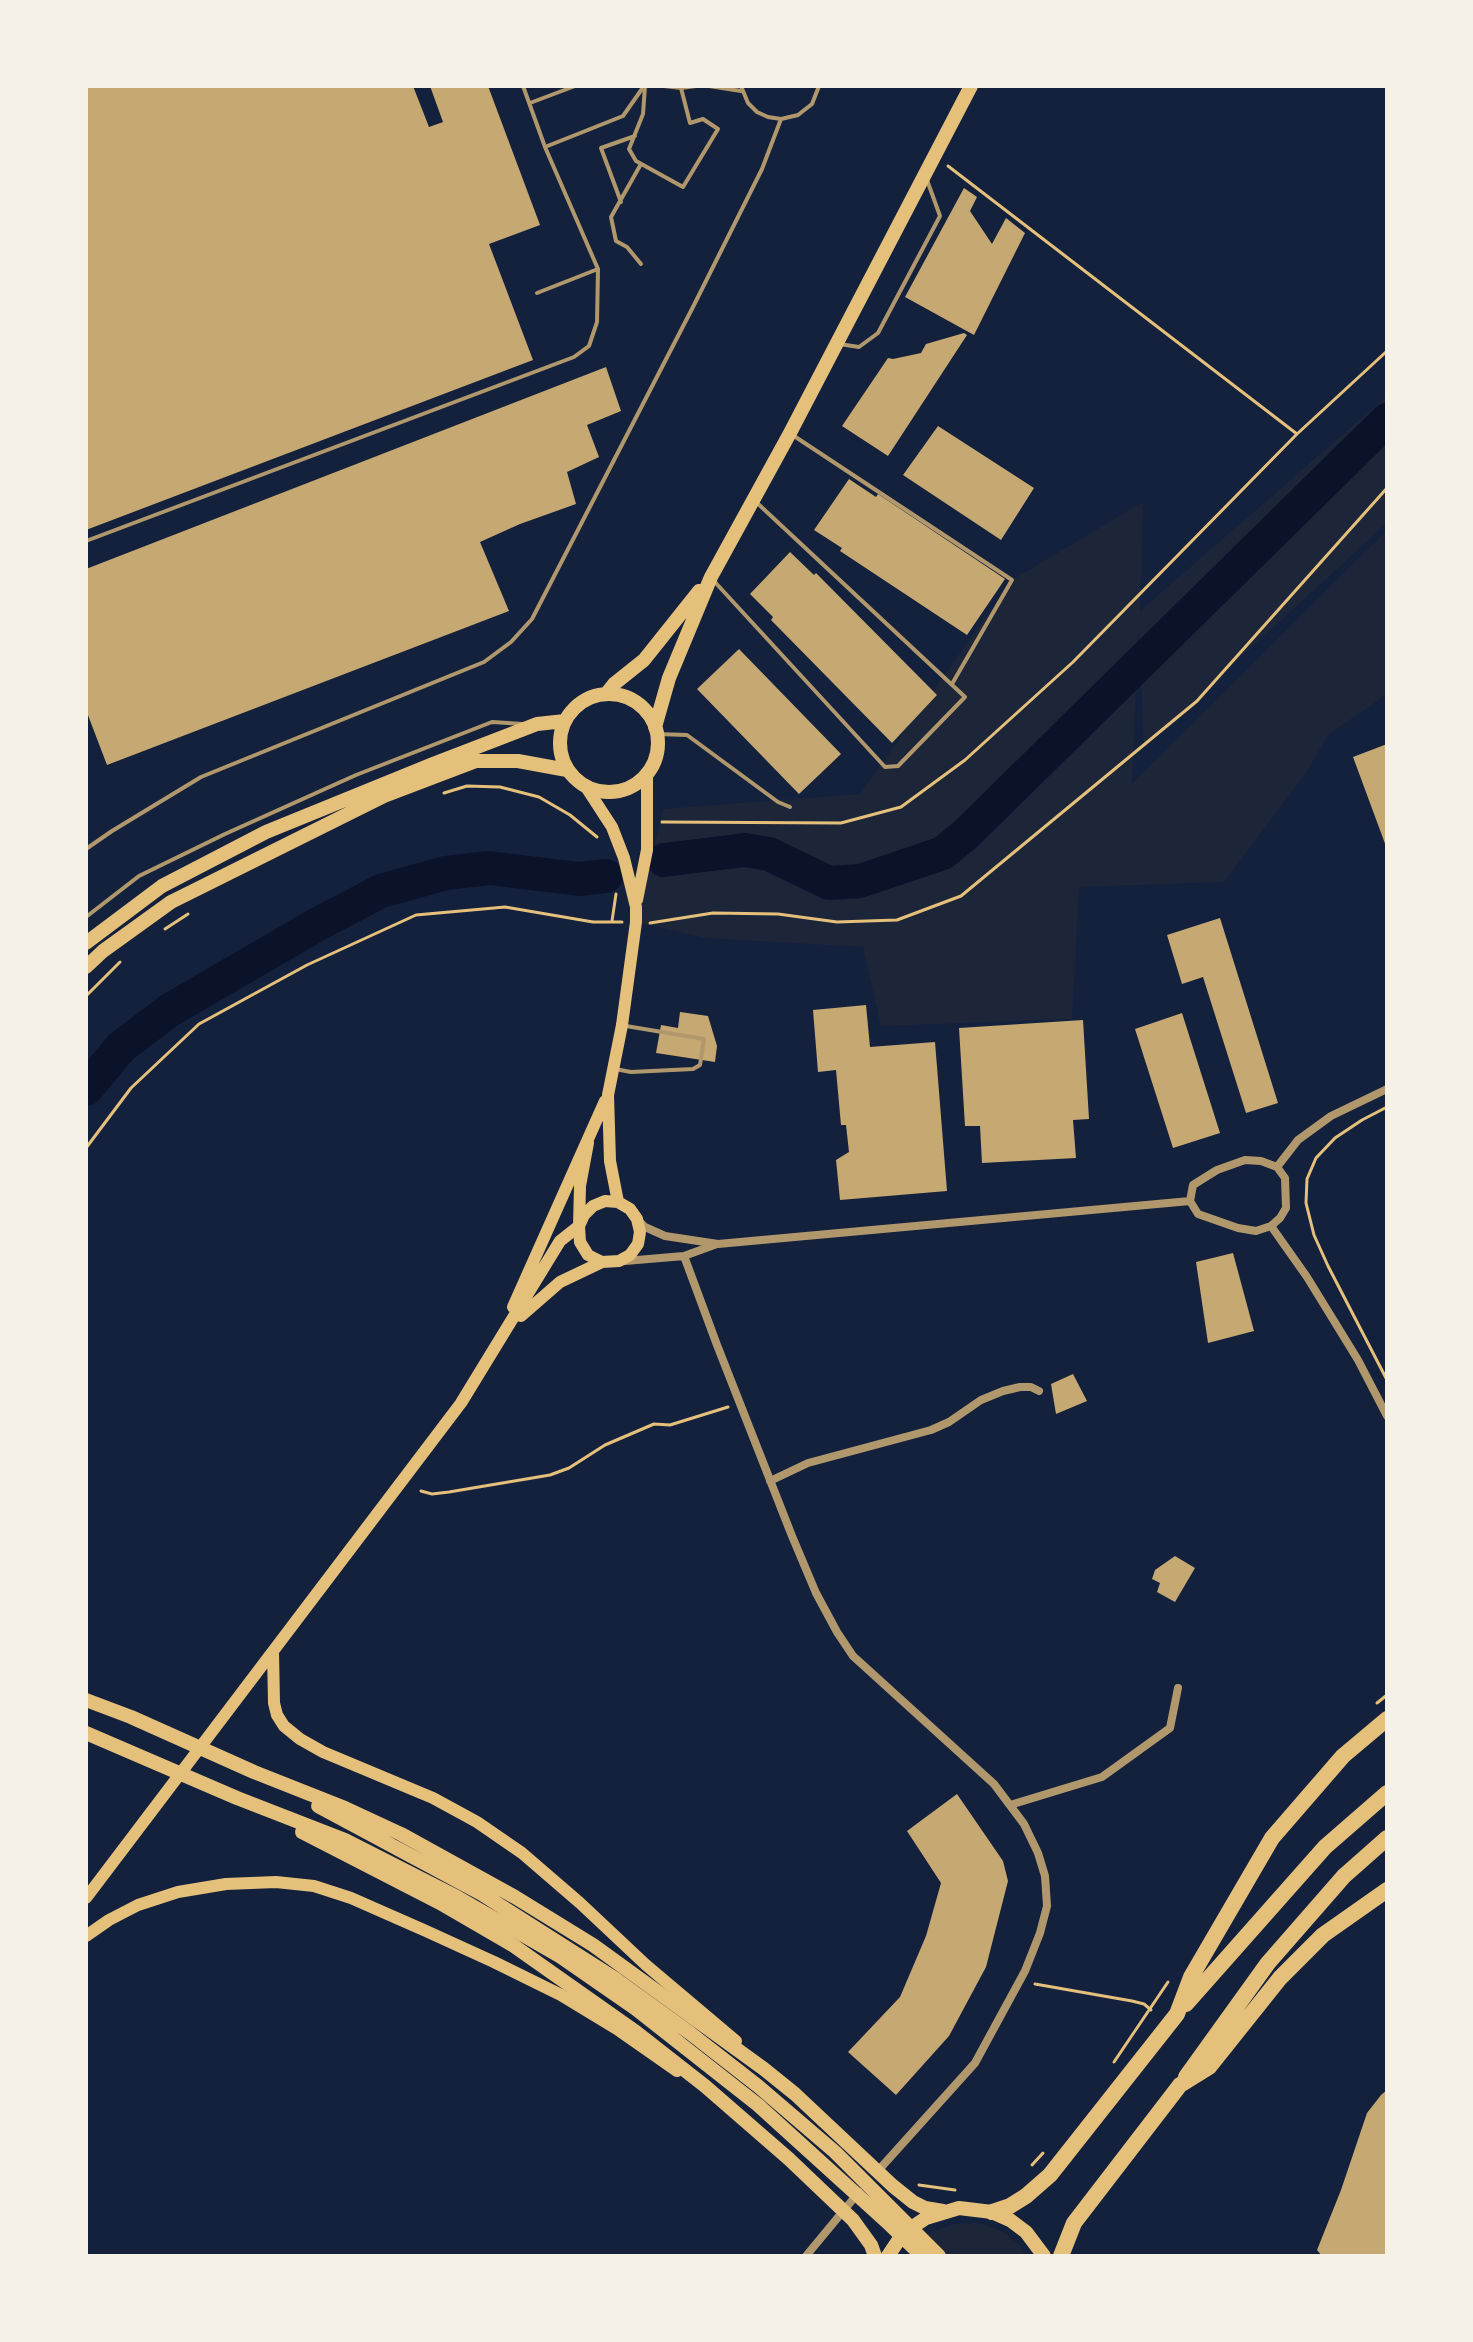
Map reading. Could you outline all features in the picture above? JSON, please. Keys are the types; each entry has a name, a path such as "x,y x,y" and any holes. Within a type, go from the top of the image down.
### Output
{"highway":[{"path":"1177,2014 1191,1977 1272,1838 1343,1756 1387,1719"},
{"path":"992,2212 1026,2196 1050,2175 1177,2014 1316,1856 1387,1793"},
{"path":"1061,2256 1074,2223 1180,2085 1268,1963 1344,1876 1387,1838"},
{"path":"1180,2085 1209,2067 1280,1978 1323,1935 1387,1890"}],"main road":[{"path":"656,731 669,678 711,577 790,433 971,86"},
{"path":"606,694 644,660 711,577"},
{"path":"606,694 622,696 648,714 656,731 658,748 647,774 634,785 619,791 602,792 586,787 567,770 561,754 560,737 565,721 575,707 589,698 606,694"},
{"path":"86,943 162,886 266,832 537,724 565,721"},
{"path":"86,967 171,902 384,796 476,761 518,761 567,770"},
{"path":"509,1326 513,1308 608,1095 622,1025 636,907 647,850 647,774"},
{"path":"586,787 612,827 624,858 636,907"},
{"path":"608,1095 610,1161 618,1202"},
{"path":"588,1143 580,1186 580,1242 588,1255 602,1262"},
{"path":"86,1898 461,1403 560,1241 579,1226 593,1206 605,1201 618,1202 630,1209 637,1219 640,1232 638,1244 630,1255 619,1261 602,1262 560,1282 509,1326"},
{"path":"273,1652 274,1703 284,1726 323,1752 433,1798 477,1822 522,1853 764,2069"},
{"path":"86,1700 345,1808 401,1834 515,1897 593,1945 764,2069 893,2186 925,2208 943,2211"},
{"path":"86,1733 237,1798 417,1868 551,1936 690,2033 835,2152 939,2256"},
{"path":"254,1772 561,1957 636,2009 758,2105 922,2256"},
{"path":"237,1798 440,1903 514,1946 623,2023 705,2086 825,2194 853,2220 875,2256"},
{"path":"86,1936 138,1905 178,1892 226,1884 264,1882 314,1886 363,1904 548,1988 617,2029 671,2068 705,2086"},
{"path":"888,2256 911,2228 926,2218 959,2208 992,2212 1010,2220 1026,2232 1044,2256"}],"street":[{"path":"1277,1167 1298,1140 1331,1116 1387,1089"},
{"path":"1245,1160 1261,1161 1277,1167 1285,1178 1286,1208 1271,1226 1256,1231 1238,1228 1198,1214 1190,1201 1193,1185 1217,1170 1245,1160"},
{"path":"637,1219 645,1227 665,1236 718,1244 1190,1201"},
{"path":"1271,1226 1322,1301 1387,1416"},
{"path":"619,1261 684,1256 718,1244"},
{"path":"684,1256 816,1593 853,1656 994,1784 1024,1824 1045,1876 1047,1906 1040,1933 1020,1979 975,2063 888,2158 806,2256"},
{"path":"770,1481 808,1463 931,1430 949,1422 981,1400 1003,1391 1020,1387 1039,1391"},
{"path":"1010,1805 1102,1777 1170,1728 1178,1688"}],"lane":[{"path":"86,541 574,357 589,346 597,322 598,269 545,147 523,86"},
{"path":"530,103 575,86"},
{"path":"545,147 623,116 644,86"},
{"path":"644,86 643,114 629,149 636,161 683,187 718,129 703,119 690,123 681,88"},
{"path":"664,86 696,86"},
{"path":"709,86 741,89 757,112 781,119 798,115 812,104 819,86"},
{"path":"86,849 201,777 484,662 511,642 532,619 673,346 762,169 781,119"},
{"path":"621,202 601,148 635,136"},
{"path":"641,164 611,217 616,241 627,247 641,264"},
{"path":"837,343 859,347 878,333 940,216 925,176"},
{"path":"537,293 598,269"},
{"path":"790,433 1012,580 952,684"},
{"path":"711,577 885,767 898,766 965,697 754,500"},
{"path":"86,917 139,876 356,775 492,722 537,724"},
{"path":"656,731 687,735 778,802 790,807"},
{"path":"613,1069 631,1072 678,1070 700,1065 704,1039 622,1025"}],"path":[{"path":"935,156 1297,434"},
{"path":"661,822 841,823 901,807 965,760 1073,662 1297,434 1387,351"},
{"path":"655,923 713,913 778,914 837,922 897,920 961,896 1197,701 1387,488"},
{"path":"441,794 467,786 500,787 539,797 570,815 602,841"},
{"path":"86,1148 131,1088 199,1024 307,965 416,915 505,907 593,922 612,921 614,907"},
{"path":"164,930 189,913"},
{"path":"86,996 127,954"},
{"path":"1387,1107 1335,1138 1316,1158 1307,1179 1306,1203 1314,1235 1328,1266 1387,1380"},
{"path":"421,1491 432,1494 449,1492 550,1475 569,1468 605,1445 654,1424 670,1425 740,1404"},
{"path":"1367,1710 1387,1695"},
{"path":"1112,2065 1173,1976"},
{"path":"1020,1979 1045,1987 1132,2001 1144,2004 1151,2010"},
{"path":"1032,2165 1052,2143"},
{"path":"917,2185 967,2191"}],"shaded area":[{"path":"1387,396 1387,523 1144,746 1138,627 1132,784 1387,530 1387,694 1328,735 1308,770 1224,882 1079,887 1072,1019 881,1026 863,947 706,938 636,922 663,809 860,794 1012,580 1143,502 1140,611"},
{"path":"978,2223 1002,2231 1021,2246 1027,2256 907,2256 931,2232 954,2224"}],"building":[{"path":"86,86 413,86 429,127 443,122 430,86 488,86 540,225 489,244 533,360 86,530"},
{"path":"964,188 977,197 970,211 992,244 1006,218 1025,233 974,335 905,297"},
{"path":"964,333 967,335 888,456 842,426 888,358 921,353 926,344"},
{"path":"606,367 621,411 587,425 599,457 567,472 576,504 480,542 509,611 107,765 86,710 86,569"},
{"path":"938,426 1034,488 1001,540 903,475"},
{"path":"849,479 876,497 878,494 1005,579 967,635 840,551 842,548 814,530"},
{"path":"790,552 814,575 816,573 937,695 892,743 771,620 773,617 750,594"},
{"path":"739,649 841,754 799,794 697,689"},
{"path":"1387,744 1387,849 1353,757"},
{"path":"1220,918 1278,1103 1246,1113 1203,977 1182,984 1167,935"},
{"path":"866,1005 870,1047 935,1042 947,1191 840,1200 836,1160 849,1152 846,1125 841,1125 836,1070 818,1072 813,1010"},
{"path":"680,1012 708,1016 717,1046 715,1062 656,1053 661,1025 678,1028"},
{"path":"1182,1013 1220,1133 1173,1148 1135,1029"},
{"path":"1083,1020 1089,1119 1073,1120 1076,1158 982,1163 980,1126 965,1126 959,1028"},
{"path":"1233,1253 1254,1331 1208,1343 1196,1262"},
{"path":"1073,1374 1087,1401 1056,1414 1051,1384"},
{"path":"1175,1556 1195,1568 1175,1602 1157,1592 1160,1583 1152,1579 1155,1570"},
{"path":"957,1794 1003,1861 1008,1881 986,1967 949,2036 896,2095 848,2052 900,1997 926,1936 941,1883 907,1831"},
{"path":"1387,2090 1387,2256 1322,2256 1317,2250 1367,2113"}],"waterway":[{"path":"664,860 745,850 769,854 829,883 860,881 943,853 966,834 1387,420"},
{"path":"86,1089 121,1047 170,1010 381,891 446,873 489,868 579,879 606,876"}]}
